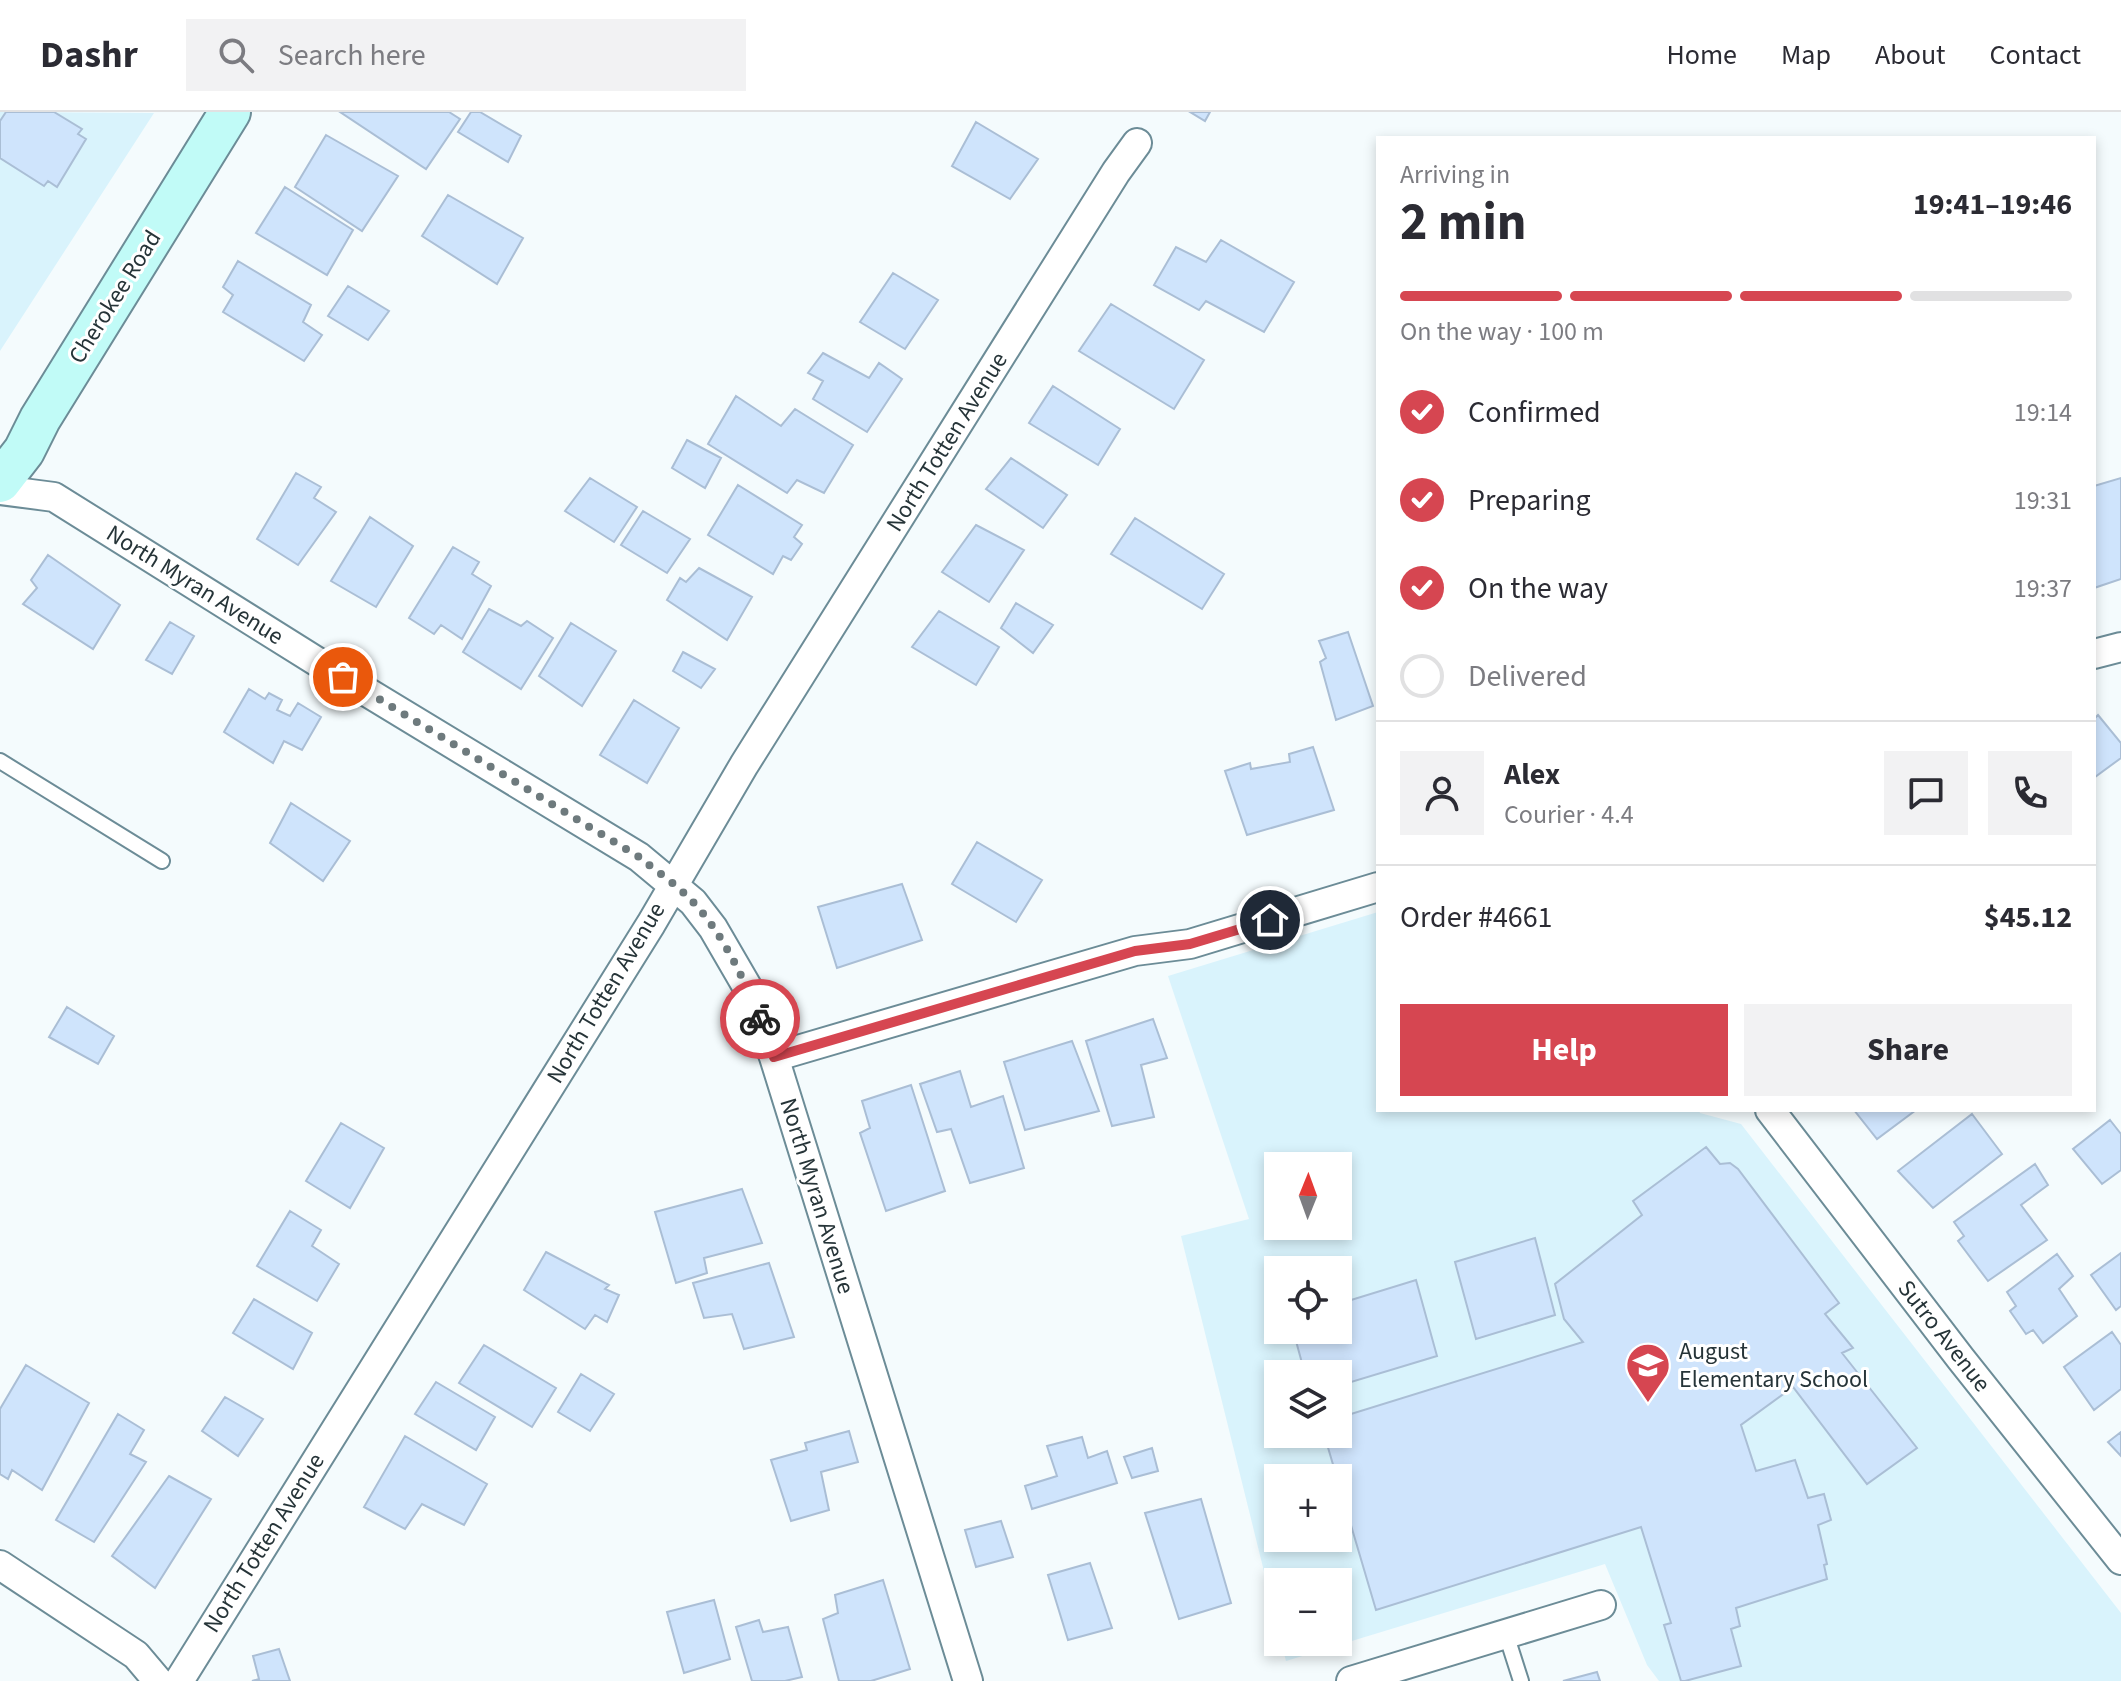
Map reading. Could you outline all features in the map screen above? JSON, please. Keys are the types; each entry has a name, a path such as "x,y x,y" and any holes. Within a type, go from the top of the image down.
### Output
{"street":[{"name":"Cherokee Road","path":"0,482 24,451 40,419 230,112"},
{"name":"North Totten Avenue","path":"179,1681 634,951 769,724 1137,143"},
{"name":"North Myran Avenue","path":"0,490 54,497 639,857 693,902 713,928 749,990 774,1057 968,1681"},
{"path":"2096,653 2121,647"},
{"path":"774,1057 1135,951 1190,944 1376,888"},
{"name":"Sutro Avenue","path":"1772,1112 1961,1359 2121,1560"},
{"path":"0,1565 136,1655 158,1681"},
{"path":"1351,1681 1601,1605"}],"lane":[{"path":"0,761 162,861"},
{"path":"1506,1634 1521,1681"}],"shaded area":[{"path":"0,112 154,113 0,351"},
{"name":"August Elementary School","path":"1376,913 1376,1112 1700,1112 1741,1124 2121,1613 2121,1681 1659,1681 1647,1665 1605,1564 1352,1641 1352,1568 1264,1568 1264,1571 1181,1236 1249,1219 1168,976"},
{"name":"August Elementary School","path":"1285,1656 1302,1656 1286,1661"}],"building":[{"path":"6,112 54,112 82,129 78,134 86,139 57,187 48,181 44,186 0,158 0,121"},
{"path":"340,112 449,112 460,119 426,169"},
{"path":"471,112 480,112 521,136 508,162 458,132"},
{"path":"1190,112 1210,112 1205,121"},
{"path":"976,122 1038,159 1010,199 952,166"},
{"path":"326,135 398,176 362,231 295,187"},
{"path":"285,187 353,230 327,275 256,233"},
{"path":"448,195 523,238 497,284 422,236"},
{"path":"1221,240 1294,282 1264,332 1206,301 1199,310 1154,285 1176,247 1206,262"},
{"path":"238,261 311,305 303,322 322,335 304,361 223,312 233,295 223,287"},
{"path":"893,273 938,300 905,349 860,322"},
{"path":"348,286 389,311 368,340 328,316"},
{"path":"1111,304 1204,360 1174,409 1079,351"},
{"path":"823,353 869,378 879,363 902,379 867,432 813,399 823,381 808,373"},
{"path":"1053,386 1120,429 1098,465 1029,423"},
{"path":"736,396 781,426 795,409 853,445 824,493 797,480 787,493 708,444"},
{"path":"687,440 721,458 705,488 672,468"},
{"path":"1011,458 1067,495 1043,528 986,489"},
{"path":"296,473 321,487 314,498 336,512 298,565 257,539"},
{"path":"590,478 637,507 614,542 565,511"},
{"path":"2121,478 2121,579 2096,587 2096,485"},
{"path":"738,485 802,525 794,537 802,544 791,560 783,556 773,574 708,535"},
{"path":"643,511 690,539 667,573 621,545"},
{"path":"370,517 413,546 376,607 331,581"},
{"path":"1135,518 1224,574 1202,609 1111,554"},
{"path":"976,525 1024,550 989,602 942,572"},
{"path":"453,547 479,562 472,574 491,586 462,639 441,625 434,634 409,618"},
{"path":"48,555 120,605 93,649 23,604 37,588 31,580"},
{"path":"699,568 752,597 727,640 667,600 680,578 686,582"},
{"path":"1016,603 1053,625 1033,653 1001,628"},
{"path":"489,609 521,626 527,621 553,638 521,689 463,652"},
{"path":"939,611 999,647 976,685 912,647"},
{"path":"170,622 194,636 172,674 146,660"},
{"path":"571,623 616,651 582,706 539,676"},
{"path":"1348,632 1373,706 1336,720 1320,662 1326,658 1319,641"},
{"path":"683,652 715,669 701,688 673,671"},
{"path":"249,689 265,699 269,693 282,700 277,710 290,716 298,703 321,717 302,750 284,741 273,763 224,732"},
{"path":"634,700 679,728 647,783 600,755"},
{"path":"2098,715 2121,743 2121,758 2096,776"},
{"path":"1313,747 1334,810 1247,835 1225,771 1250,763 1251,769 1290,762 1289,754"},
{"path":"291,803 350,841 323,881 270,843"},
{"path":"977,842 1042,880 1016,922 952,884"},
{"path":"902,884 922,940 837,968 818,907"},
{"path":"67,1007 114,1036 98,1064 49,1037"},
{"path":"1153,1019 1167,1058 1141,1065 1154,1117 1112,1126 1086,1041"},
{"path":"1072,1041 1099,1111 1025,1130 1004,1062"},
{"path":"960,1071 971,1107 1003,1096 1024,1168 970,1183 951,1129 937,1132 920,1084"},
{"path":"911,1085 945,1191 886,1211 860,1133 870,1128 862,1101"},
{"path":"1856,1112 1913,1112 1877,1139"},
{"path":"1972,1114 2002,1154 1933,1208 1898,1171"},
{"path":"2110,1120 2121,1134 2121,1170 2102,1184 2073,1149"},
{"path":"341,1123 384,1148 350,1208 306,1181"},
{"path":"1706,1147 1720,1164 1730,1163 1738,1169 1839,1303 1825,1314 1853,1348 1842,1353 1917,1448 1867,1484 1793,1387 1741,1425 1756,1471 1795,1460 1808,1498 1824,1494 1831,1520 1818,1525 1827,1564 1824,1565 1827,1579 1736,1608 1740,1626 1731,1629 1741,1666 1681,1681 1664,1625 1671,1623 1641,1527 1376,1610 1352,1529 1352,1464 1333,1464 1328,1448 1352,1448 1352,1414 1583,1342 1564,1319 1555,1284 1642,1215 1633,1201"},
{"path":"2035,1164 2048,1185 2021,1205 2047,1240 1988,1281 1958,1241 1964,1236 1954,1222"},
{"path":"742,1189 762,1243 704,1258 707,1273 676,1283 655,1212"},
{"path":"290,1211 321,1230 312,1246 339,1264 317,1301 257,1266"},
{"path":"1535,1238 1555,1315 1476,1339 1455,1262"},
{"path":"546,1252 609,1285 605,1289 619,1295 607,1322 595,1315 585,1329 524,1290"},
{"path":"2121,1253 2121,1306 2116,1310 2091,1275"},
{"path":"2057,1254 2073,1276 2059,1289 2077,1316 2043,1343 2033,1330 2026,1334 2010,1311 2016,1306 2007,1292"},
{"path":"769,1263 794,1337 744,1349 732,1314 704,1318 693,1283"},
{"path":"1416,1280 1437,1356 1352,1382 1352,1360 1301,1360 1297,1344 1352,1344 1352,1300"},
{"path":"254,1299 312,1333 293,1369 233,1333"},
{"path":"2112,1332 2121,1345 2121,1389 2094,1410 2064,1367"},
{"path":"484,1345 556,1388 532,1427 459,1383"},
{"path":"26,1365 89,1403 42,1490 12,1470 8,1479 0,1474 0,1409"},
{"path":"581,1374 614,1394 590,1431 558,1412"},
{"path":"436,1382 495,1417 476,1450 415,1414"},
{"path":"225,1397 263,1419 238,1456 202,1431"},
{"path":"118,1414 144,1430 130,1454 146,1462 94,1542 56,1520"},
{"path":"849,1431 858,1462 821,1472 829,1510 791,1521 771,1460 807,1450 805,1443"},
{"path":"2121,1432 2121,1456 2108,1442"},
{"path":"405,1436 487,1484 464,1525 422,1504 405,1529 364,1507"},
{"path":"1082,1437 1088,1458 1107,1451 1117,1483 1032,1509 1025,1486 1057,1476 1047,1446"},
{"path":"1152,1448 1158,1471 1132,1478 1124,1457"},
{"path":"169,1476 211,1499 155,1588 112,1556"},
{"path":"1201,1499 1231,1603 1179,1619 1145,1513"},
{"path":"1001,1521 1013,1557 976,1567 965,1530"},
{"path":"1090,1563 1112,1628 1068,1640 1048,1575"},
{"path":"883,1580 910,1669 871,1681 839,1681 823,1619 838,1613 835,1595"},
{"path":"714,1600 730,1659 684,1673 667,1612"},
{"path":"759,1620 763,1632 788,1627 802,1677 785,1681 752,1681 736,1627"},
{"path":"279,1649 290,1681 252,1681 259,1679 253,1656"},
{"path":"1597,1672 1600,1681 1563,1681"}],"way so far":[{"path":"343,677 639,857 673,884 693,902 713,928 749,990 760,1019"}],"place":[{"name":"August Elementary School","path":"1648,1404"}],"route":[{"path":"760,1019 774,1057 1135,951 1190,944 1270,920"}]}
